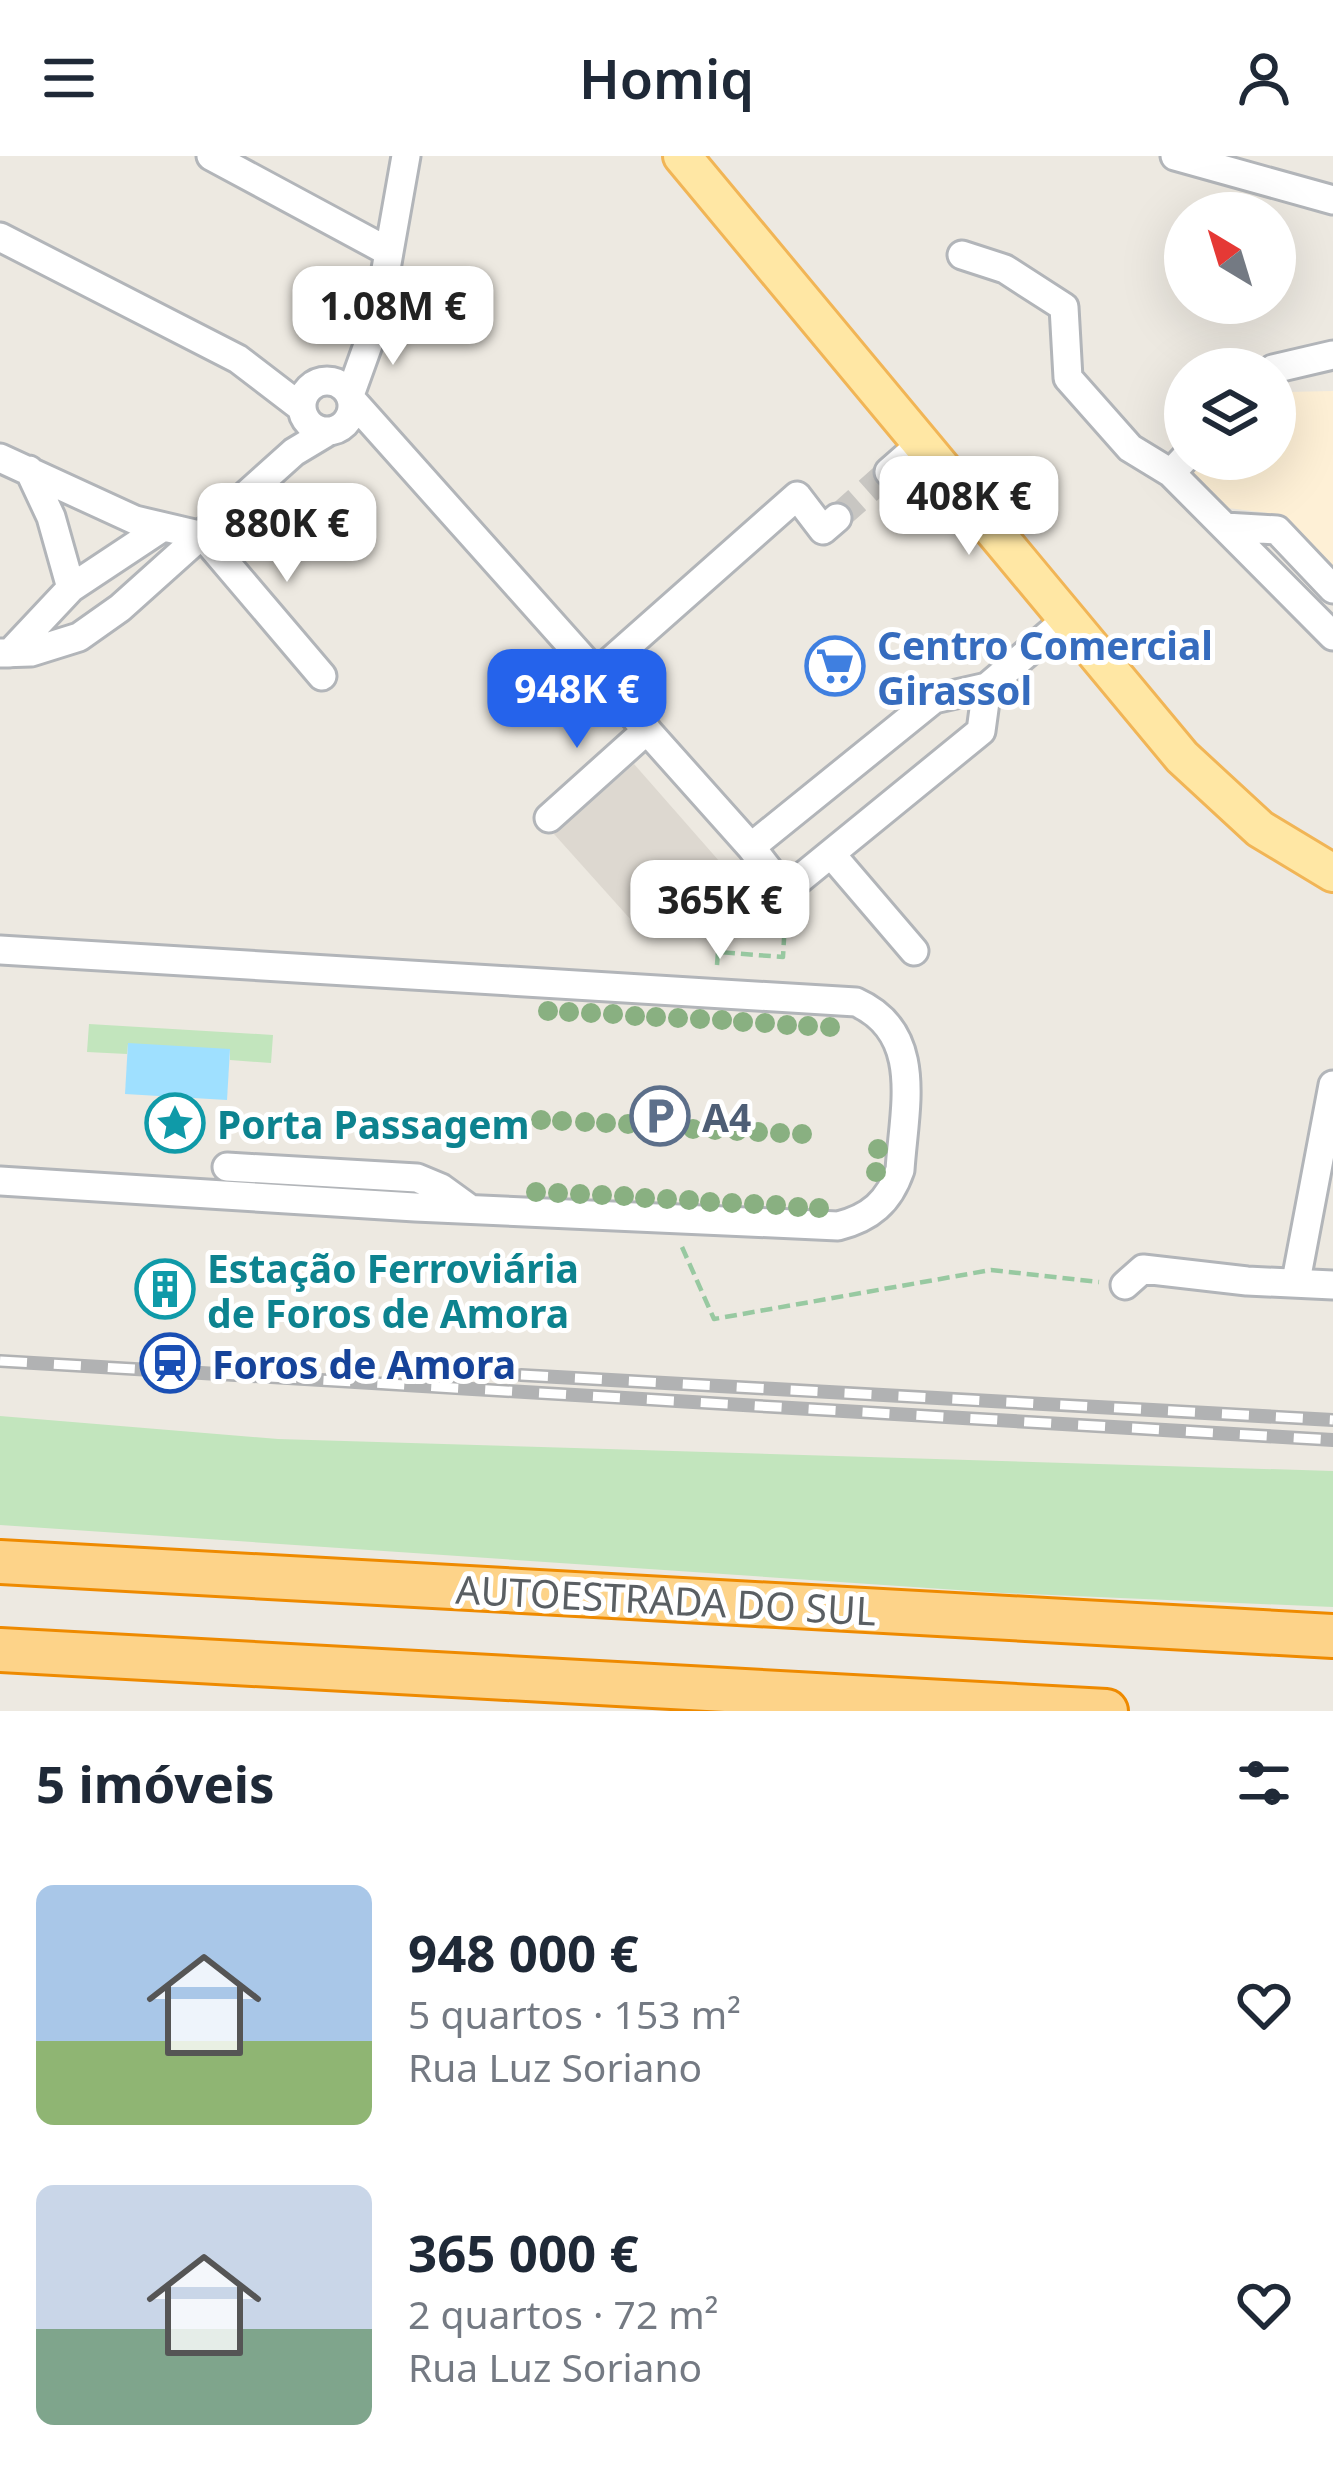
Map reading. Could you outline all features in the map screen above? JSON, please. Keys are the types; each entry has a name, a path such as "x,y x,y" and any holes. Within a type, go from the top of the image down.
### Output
{"highway":[{"name":"AUTOESTRADA DO SUL","path":"0,1562 1333,1636"},
{"path":"0,1650 1106,1711"}],"main road":[{"path":"682,156 1182,758 1260,829 1333,873"}],"street":[{"path":"211,156 389,252"},
{"path":"5,653 31,652 79,637 120,608 294,452 348,420 338,389 376,320 406,156"},
{"path":"1180,157 1333,200"},
{"path":"0,237 238,359 338,389 597,673 785,891 981,731 988,687"},
{"path":"962,255 1005,269 1064,307 1068,378 1130,448 1164,460"},
{"path":"1296,364 1333,355"},
{"path":"238,359 302,411 313,427 329,431"},
{"path":"294,452 305,394 338,389"},
{"path":"889,472 921,444"},
{"path":"0,458 135,520 203,536 322,676"},
{"path":"29,470 51,517 71,588"},
{"path":"1189,480 1225,527 1333,636"},
{"path":"597,673 797,496 823,530 837,518"},
{"path":"5,653 71,588 163,527"},
{"path":"1225,527 1277,530 1333,589"},
{"path":"751,847 934,699 988,687 1067,619"},
{"path":"549,818 647,730"},
{"path":"831,854 914,951"},
{"path":"0,950 856,1002 889,1023 902,1046 905,1068 901,1171 884,1203 863,1220 838,1226 0,1181"},
{"path":"1296,1281 1333,1085"},
{"path":"227,1167 417,1178 470,1209"},
{"path":"1125,1285 1143,1268 1247,1281 1333,1285"}],"path":[{"path":"716,993 718,952 783,957 785,891"},
{"path":"670,1220 714,1319 991,1270 1125,1285"}],"shaded area":[{"path":"1333,391 1333,568 1277,514 1220,507 1197,480 1296,480 1296,392"},
{"path":"634,764 741,886 683,938 632,921 554,834"}],"green space":[{"path":"89,1024 273,1035 271,1063 230,1060 230,1050 128,1044 127,1054 87,1052"},
{"path":"0,1416 278,1439 1333,1471 1333,1607 1002,1593 0,1525"}],"water":[{"path":"128,1043 230,1049 227,1100 125,1094"}],"tunnel":[{"path":"837,518 889,472"}],"railway":[{"path":"0,1361 1333,1440"},
{"path":"521,1375 1333,1420"}],"place":[{"name":"Centro Comercial Girassol","path":"835,666"},
{"name":"A4","path":"660,1116"},
{"name":"Porta Passagem","path":"175,1123"},
{"name":"Estação Ferroviária de Foros de Amora","path":"165,1289"},
{"name":"Foros de Amora","path":"170,1363"}]}
